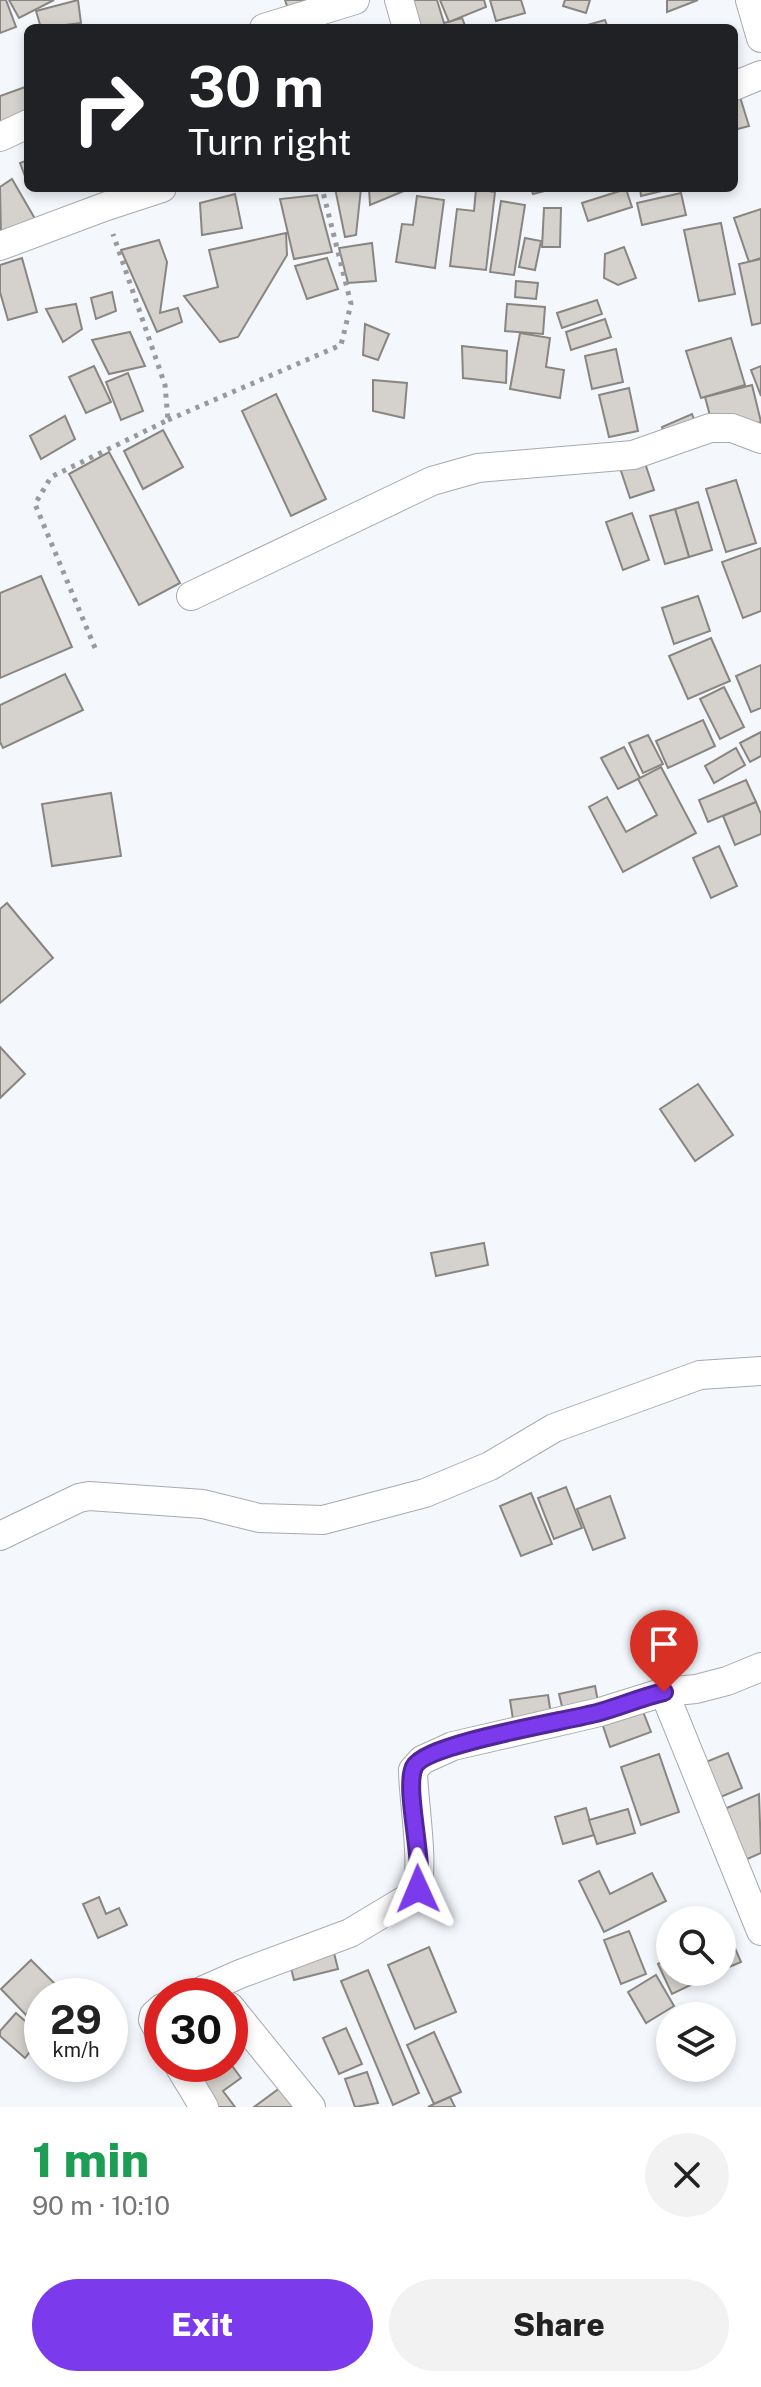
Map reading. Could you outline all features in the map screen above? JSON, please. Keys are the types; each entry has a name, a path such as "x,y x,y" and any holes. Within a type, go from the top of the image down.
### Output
{"street":[{"path":"277,24 355,0"},
{"path":"399,0 406,24"},
{"path":"750,0 761,38"},
{"path":"738,84 761,75"},
{"path":"0,137 24,126"},
{"path":"0,246 150,192"},
{"path":"191,596 432,481 463,470 633,455 710,428 732,428 761,439"},
{"path":"0,1536 89,1496 203,1504 259,1518 323,1520 425,1493 490,1466 554,1428 700,1375 761,1371"},
{"path":"248,1980 350,1933 415,1894 419,1874 413,1770 422,1760 453,1746 600,1712 664,1692 696,1689 761,1667"},
{"path":"664,1692 761,1931"},
{"path":"248,2035 311,2107"},
{"path":"189,2082 204,2107"}],"path":[{"path":"95,648 35,504 51,477 168,420 341,345 351,304 323,192"},
{"path":"104,207 165,385 168,420"}],"building":[{"path":"0,0 6,0 16,27 0,33"},
{"path":"9,0 54,0 19,18"},
{"path":"78,0 81,23 40,24 36,11"},
{"path":"285,0 339,0 288,9"},
{"path":"413,0 437,0 444,23 462,18 464,24 418,24"},
{"path":"440,0 484,0 486,7 449,22"},
{"path":"490,0 521,0 525,13 496,21"},
{"path":"565,0 590,0 586,13 563,6"},
{"path":"667,0 698,0 667,12"},
{"path":"24,87 24,116 0,125 0,96"},
{"path":"738,97 749,126 738,129"},
{"path":"12,179 38,224 1,236 0,187"},
{"path":"336,192 361,192 356,235 345,237"},
{"path":"369,192 401,192 370,205"},
{"path":"476,192 495,192 486,270 450,266 457,209 474,211"},
{"path":"617,192 627,192 632,207 588,221 582,203"},
{"path":"681,193 686,215 642,225 637,203"},
{"path":"235,194 242,228 202,235 200,203"},
{"path":"317,195 332,252 294,259 280,199"},
{"path":"417,196 444,200 435,268 396,262 402,224 413,225"},
{"path":"501,201 525,205 514,275 490,272"},
{"path":"544,208 561,208 560,247 542,247"},
{"path":"761,209 761,258 749,262 734,218"},
{"path":"721,223 735,294 699,301 684,230"},
{"path":"286,233 287,255 238,337 220,342 184,296 218,287 209,250"},
{"path":"525,238 541,241 535,270 519,267"},
{"path":"159,240 167,262 160,313 178,308 182,322 157,332 121,250"},
{"path":"372,243 376,281 348,283 339,248"},
{"path":"624,247 636,278 618,285 604,278 605,254"},
{"path":"22,258 37,312 8,320 0,292 0,265"},
{"path":"327,258 338,289 307,299 295,266"},
{"path":"761,259 761,323 752,325 739,264"},
{"path":"516,281 538,283 536,299 515,297"},
{"path":"112,292 116,311 96,319 91,298"},
{"path":"597,300 602,314 562,328 557,313"},
{"path":"76,304 82,329 63,342 46,309"},
{"path":"507,304 545,307 543,334 505,331"},
{"path":"605,319 611,337 571,350 566,332"},
{"path":"365,324 389,334 378,360 363,355"},
{"path":"130,332 145,366 109,374 92,340"},
{"path":"520,333 550,338 546,367 564,370 560,398 510,389"},
{"path":"731,338 745,385 701,398 686,351"},
{"path":"462,346 507,351 506,383 463,378"},
{"path":"616,349 623,382 592,389 585,356"},
{"path":"94,366 111,402 86,413 69,377"},
{"path":"761,366 761,396 751,370"},
{"path":"128,373 143,411 121,420 106,382"},
{"path":"373,380 407,383 404,418 373,411"},
{"path":"752,385 761,422 741,428 712,423 705,397"},
{"path":"629,388 638,431 609,437 599,395"},
{"path":"276,394 326,499 291,516 242,411"},
{"path":"692,414 696,425 666,437 662,427"},
{"path":"65,416 75,439 41,459 30,436"},
{"path":"163,430 183,467 143,489 124,451"},
{"path":"109,452 180,583 139,605 69,474"},
{"path":"643,457 654,490 630,498 619,465"},
{"path":"736,480 756,543 726,552 706,489"},
{"path":"698,502 712,550 689,557 675,509"},
{"path":"675,509 689,557 665,564 650,516"},
{"path":"632,513 649,560 623,570 606,522"},
{"path":"761,548 761,611 743,618 722,562"},
{"path":"41,576 72,647 0,678 0,593"},
{"path":"698,596 710,631 674,644 662,608"},
{"path":"711,638 730,681 688,699 669,656"},
{"path":"761,665 761,708 751,712 736,676"},
{"path":"65,674 83,710 3,748 0,742 0,705"},
{"path":"724,687 744,727 720,739 700,699"},
{"path":"703,720 715,746 668,768 656,741"},
{"path":"761,732 761,756 750,762 740,743"},
{"path":"648,735 663,764 643,773 629,743"},
{"path":"624,747 640,778 618,789 601,758"},
{"path":"736,748 745,765 714,783 705,766"},
{"path":"661,767 696,833 623,872 589,807 607,797 626,832 657,815 638,779"},
{"path":"746,780 756,802 708,822 699,800"},
{"path":"111,793 121,856 52,866 42,804"},
{"path":"756,802 761,814 761,834 735,845 723,816"},
{"path":"719,846 737,886 711,898 693,858"},
{"path":"7,903 53,958 0,1003 0,909"},
{"path":"0,1047 25,1074 0,1098"},
{"path":"698,1084 733,1135 695,1161 660,1109"},
{"path":"484,1243 488,1265 436,1276 431,1253"},
{"path":"566,1487 582,1528 554,1539 538,1498"},
{"path":"531,1493 552,1544 521,1556 500,1506"},
{"path":"610,1496 625,1538 593,1550 577,1509"},
{"path":"595,1686 599,1707 564,1715 559,1694"},
{"path":"548,1695 552,1721 514,1726 510,1700"},
{"path":"642,1709 651,1732 610,1747 602,1723"},
{"path":"728,1753 742,1788 716,1799 701,1764"},
{"path":"659,1754 679,1812 641,1825 621,1767"},
{"path":"759,1794 761,1853 743,1861 720,1811"},
{"path":"586,1808 594,1835 563,1844 555,1817"},
{"path":"628,1809 635,1833 597,1844 589,1820"},
{"path":"599,1871 610,1894 652,1873 666,1901 604,1932 579,1881"},
{"path":"99,1897 106,1914 119,1908 127,1925 98,1938 83,1904"},
{"path":"629,1931 646,1974 621,1984 604,1940"},
{"path":"332,1945 338,1969 294,1980 288,1956"},
{"path":"429,1947 456,2012 415,2029 388,1965"},
{"path":"31,1960 49,1978 24,1978 24,2013 1,1989"},
{"path":"368,1970 419,2093 393,2105 341,1981"},
{"path":"656,1975 656,1986 662,1986 672,2002 656,2002 656,2017 646,2023 628,1992"},
{"path":"668,1986 689,1986 672,1994"},
{"path":"16,2013 24,2020 24,2057 0,2036 0,2031"},
{"path":"346,2028 362,2064 339,2074 323,2038"},
{"path":"434,2032 461,2092 434,2104 407,2045"},
{"path":"367,2072 378,2103 355,2107 345,2079"},
{"path":"202,2082 235,2082 223,2091 235,2107 212,2107"},
{"path":"284,2085 300,2107 254,2107"},
{"path":"450,2097 455,2107 428,2107 434,2104"}],"route":[{"path":"418,1889 413,1796 413,1770 417,1763 453,1746 600,1712 664,1692"}]}
